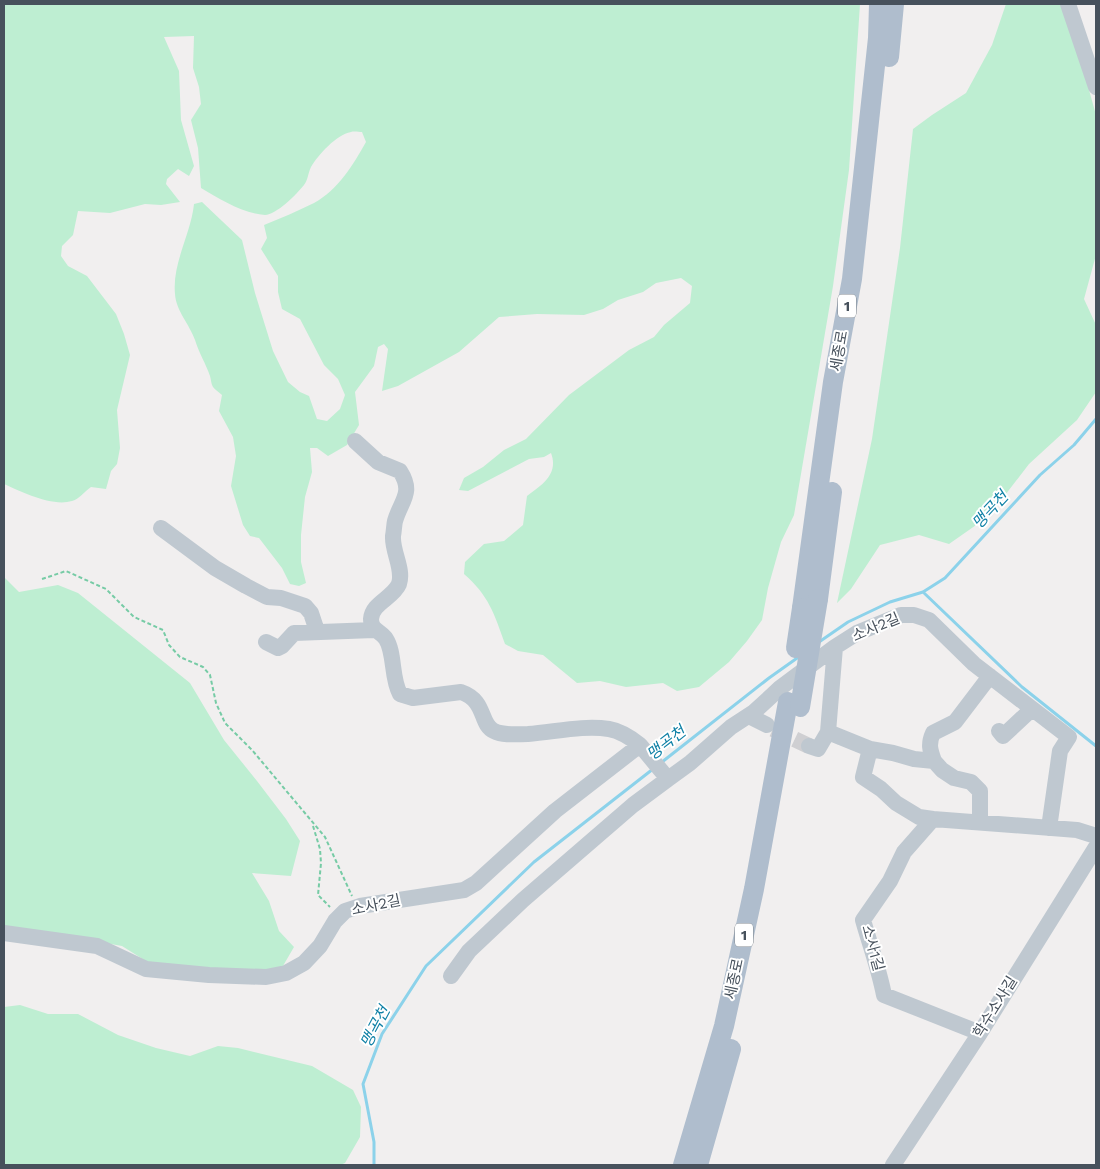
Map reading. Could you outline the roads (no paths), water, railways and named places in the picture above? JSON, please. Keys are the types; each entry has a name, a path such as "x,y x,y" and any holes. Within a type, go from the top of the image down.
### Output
{"main road":[{"name":"세종로","path":"810,604 833,382 852,279 878,38 879,4"},
{"name":"세종로","path":"810,604 864,280 894,4"},
{"name":"1","path":"794,705 810,604"},
{"name":"세종로","path":"683,1165 726,1017 794,705"},
{"name":"세종로","path":"698,1165 736,1032 765,892 794,705"}],"street":[{"path":"1068,4 1096,87"},
{"path":"355,441 378,462 400,471 408,488 395,521 393,537 393,545 401,575 399,583 396,591 380,603 372,613 371,622 374,630 386,639 389,646 396,686 400,694 413,698 461,692 468,694 474,698 488,726 493,731 513,734 611,729 631,737 641,746 666,777"},
{"path":"161,528 215,568 246,586 267,597 281,598 305,606 312,613 317,631"},
{"name":"소사2길","path":"451,976 469,951 523,900 666,777 690,763 749,716 780,688 835,647 857,633 901,615 914,615 929,620 974,664 1069,738 1060,751 1049,828"},
{"path":"266,642 278,648 294,633 374,630"},
{"path":"809,746 818,749 828,732 835,647"},
{"path":"980,822 980,790 971,782 954,778 942,770 934,761 929,749 933,733 956,722 990,676"},
{"path":"999,731 1003,736 1032,708"},
{"path":"749,716 767,725"},
{"path":"828,732 870,749 914,760 934,761"},
{"name":"소사2길","path":"4,933 97,946 146,969 209,975 266,977 286,973 304,963 320,946 335,921 345,911 356,907 464,890 476,882 555,811 641,746"},
{"path":"870,749 863,776 919,817 1077,830 1096,836"},
{"name":"소사1길","path":"933,819 904,852 890,881 863,920 871,950 880,971 884,995 980,1033"},
{"name":"학수소사길","path":"893,1165 980,1033 1096,847"}],"waterway":[{"name":"맹곡천","path":"819,642 848,622 890,602 923,592 945,578 1040,475 1074,445 1096,419"},
{"path":"923,592 1022,687 1096,746"},
{"name":"맹곡천","path":"662,762 800,656"},
{"name":"맹곡천","path":"374,1165 374,1142 363,1084 382,1034 426,966 534,862 653,769"}],"tunnel":[{"path":"773,729 809,746"}]}
